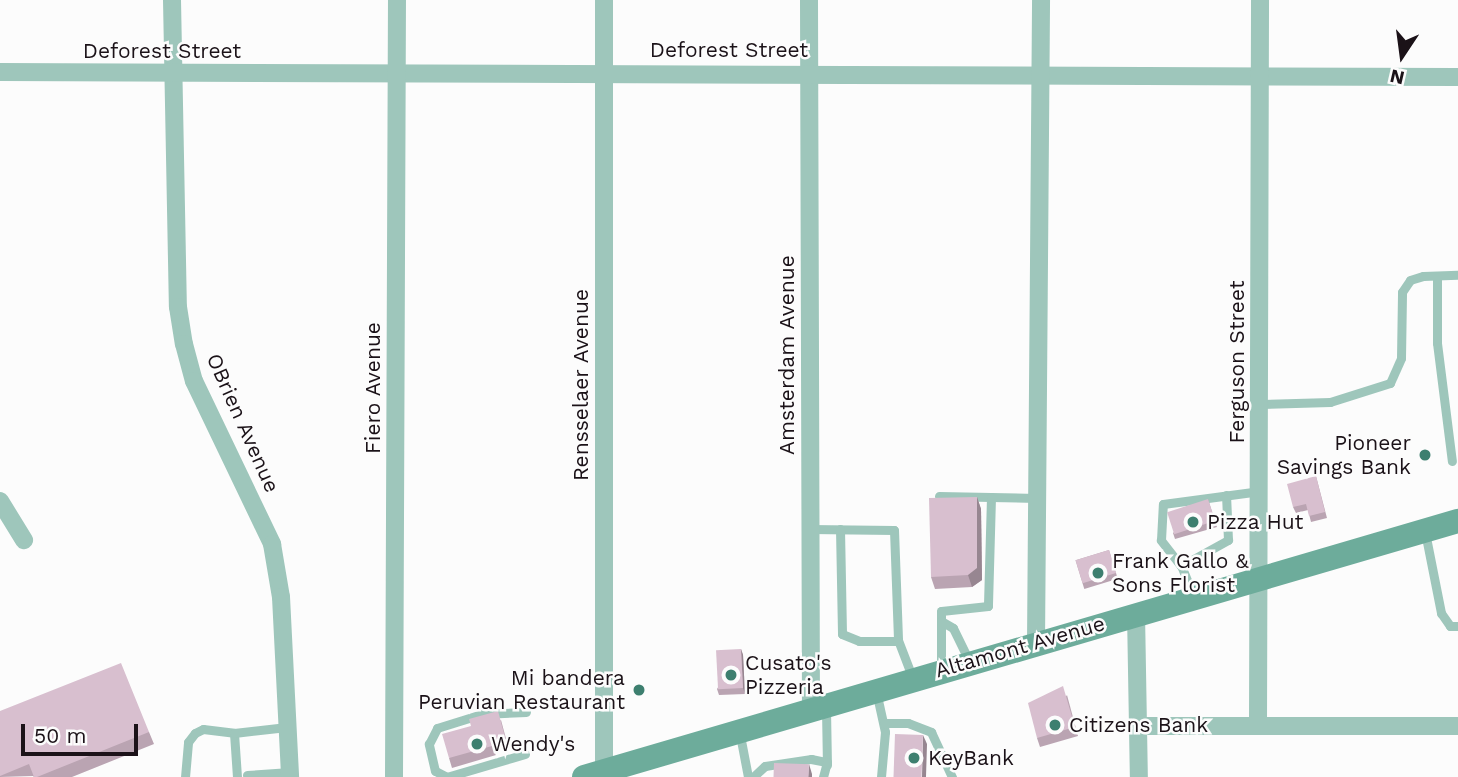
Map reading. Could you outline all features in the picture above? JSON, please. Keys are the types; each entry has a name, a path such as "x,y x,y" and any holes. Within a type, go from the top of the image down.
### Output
{"main road":[{"name":"Altamont Avenue","path":"594,774 941,670 1458,521"}],"street":[{"name":"OBrien Avenue","path":"172,0 178,307 194,381 272,544 281,597 290,775"},
{"name":"Fiero Avenue","path":"394,777 397,0"},
{"name":"Rensselaer Avenue","path":"594,774 604,0"},
{"name":"Amsterdam Avenue","path":"809,0 810,529 818,707"},
{"path":"1036,643 1041,0"},
{"name":"Ferguson Street","path":"1258,725 1260,0"},
{"name":"Deforest Street","path":"0,72 809,72 1040,76 1458,77"},
{"path":"0,502 24,540"},
{"path":"1136,614 1139,777"},
{"path":"1140,726 1458,726"}],"lane":[{"path":"1260,404 1337,401 1390,383 1401,358 1402,292 1410,281 1423,276 1458,275"},
{"path":"1437,276 1437,343 1452,461"},
{"path":"1447,408 1458,407"},
{"path":"1194,596 1181,566 1161,540 1163,504 1260,491"},
{"path":"1181,566 1228,540 1226,495"},
{"path":"939,496 1037,498"},
{"path":"941,670 941,611 988,606 991,497"},
{"path":"810,529 894,530 897,536 898,641 913,679"},
{"path":"840,529 842,634 859,641 898,641"},
{"path":"1424,531 1441,613 1450,626 1458,626"},
{"path":"941,621 953,628 969,662"},
{"path":"876,690 884,723 881,777"},
{"path":"818,707 827,762 825,777"},
{"path":"525,754 447,777 435,771 429,744 437,728 482,714 526,712"},
{"path":"884,723 925,727 932,732 939,756 941,777"},
{"path":"186,777 188,742 195,733 203,729 234,733 287,727"},
{"path":"739,730 748,777"},
{"path":"234,733 237,777"},
{"path":"939,756 951,777"},
{"path":"753,777 765,766 811,759 827,762"},
{"path":"247,775 290,775"}],"building":[{"path":"1316,476 1325,512 1309,516 1306,504 1293,507 1287,484"},
{"path":"977,497 977,568 968,575 931,577 929,498"},
{"name":"Pizza Hut","path":"1208,499 1215,521 1174,534 1167,512"},
{"name":"Frank Gallo & Sons Florist","path":"1109,550 1116,573 1083,583 1076,560"},
{"name":"Cusato's Pizzeria","path":"741,649 743,688 718,689 716,650"},
{"path":"121,663 149,732 37,777 34,777 29,764 0,776 0,711"},
{"name":"Citizens Bank","path":"1063,686 1075,727 1037,738 1028,703"},
{"name":"Wendy's","path":"498,711 505,737 491,741 492,746 449,758 442,734 471,726 469,719"},
{"path":"895,734 923,735 922,777 893,777"},
{"path":"774,763 809,764 809,777 774,777"}],"place":[{"name":"Pioneer Savings Bank","path":"1425,455"},
{"name":"Pizza Hut","path":"1193,522"},
{"name":"Frank Gallo & Sons Florist","path":"1098,573"},
{"name":"Cusato's Pizzeria","path":"731,675"},
{"name":"Mi bandera Peruvian Restaurant","path":"639,690"},
{"name":"Citizens Bank","path":"1055,725"},
{"name":"Wendy's","path":"477,744"},
{"name":"KeyBank","path":"914,758"}]}
